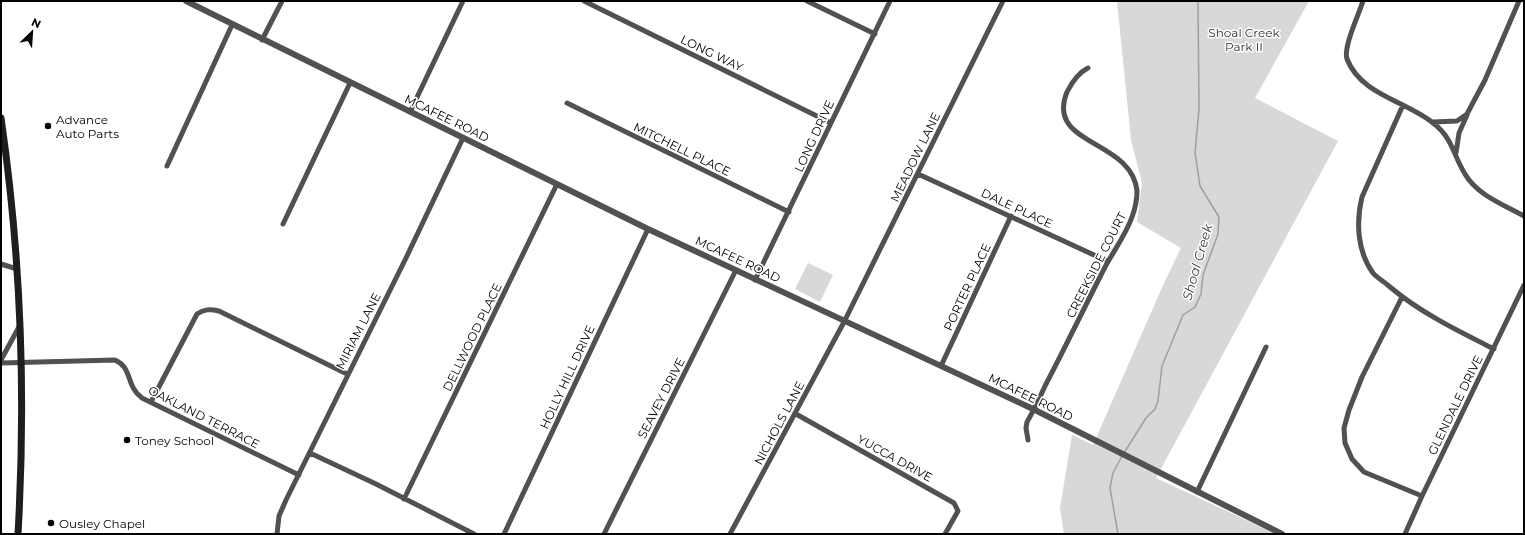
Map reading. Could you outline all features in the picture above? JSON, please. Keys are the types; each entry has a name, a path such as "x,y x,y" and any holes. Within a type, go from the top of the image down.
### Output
{"main road":[{"path":"1,118 4,158 17,269 20,324 22,461 18,534"}],"street":[{"name":"MCAFEE ROAD","path":"186,1 262,40 648,229 844,322 1033,409 1282,534"},
{"path":"262,40 282,1"},
{"path":"410,112 463,1"},
{"name":"LONG WAY","path":"584,1 831,123"},
{"path":"807,1 874,34"},
{"name":"LONG DRIVE","path":"755,280 890,1"},
{"name":"MEADOW LANE","path":"844,322 1003,1"},
{"path":"1363,1 1347,47 1346,57 1359,79 1380,93 1433,122 1452,143 1465,174 1472,184 1484,194 1524,216"},
{"path":"1456,153 1459,133 1485,80 1519,1"},
{"path":"167,166 232,25"},
{"name":"CREEKSIDE COURT","path":"1028,440 1026,428 1033,409 1107,261 1132,217 1137,200 1137,192 1133,175 1122,162 1071,129 1063,114 1063,106 1069,89 1080,72 1088,68"},
{"path":"283,224 350,83"},
{"name":"MITCHELL PLACE","path":"567,103 789,212"},
{"path":"1404,105 1362,197 1358,213 1359,234 1363,252 1374,273 1402,297 1449,327 1494,349"},
{"path":"1433,122 1457,121 1468,114"},
{"name":"MIRIAM LANE","path":"277,534 279,516 347,374 406,258 463,138"},
{"name":"DALE PLACE","path":"918,174 1107,261"},
{"name":"DELLWOOD PLACE","path":"404,499 557,184"},
{"name":"PORTER PLACE","path":"941,366 1011,216"},
{"name":"HOLLY HILL DRIVE","path":"504,534 648,229"},
{"path":"1,264 17,269"},
{"name":"SEAVEY DRIVE","path":"604,534 736,270"},
{"name":"GLENDALE DRIVE","path":"1405,534 1524,285"},
{"path":"1402,297 1362,377 1349,410 1344,428 1345,443 1352,459 1364,472 1422,496"},
{"path":"151,402 197,314 202,310 210,309 219,311 347,374"},
{"name":"NICHOLS LANE","path":"730,534 796,414 844,322"},
{"path":"1,360 20,324"},
{"path":"1197,492 1266,347"},
{"name":"OAKLAND TERRACE","path":"1,363 20,361 115,360 126,368 131,386 135,392 151,402 299,475"},
{"name":"YUCCA DRIVE","path":"796,414 954,503 958,511 945,534"},
{"path":"310,453 474,534"}],"green space":[{"name":"Shoal Creek Park II","path":"1117,1 1309,1 1255,98 1338,141 1156,478 1276,534 1064,534 1060,508 1072,435 1093,445 1164,283 1181,248 1137,222 1142,183 1131,140"},
{"path":"808,263 833,275 820,302 795,289"}],"waterway":[{"name":"Shoal Creek","path":"1124,453 1146,418 1155,409 1158,401 1162,366 1183,315 1195,307 1201,294 1203,275 1218,234 1219,217 1200,186 1195,153 1199,109 1198,1"},
{"name":"Shoal Creek","path":"1118,534 1110,488 1113,473 1122,456"}],"place":[{"name":"Advance Auto Parts","path":"48,126"},
{"name":"Toney School","path":"127,440"},
{"name":"Ousley Chapel","path":"51,523"}]}
